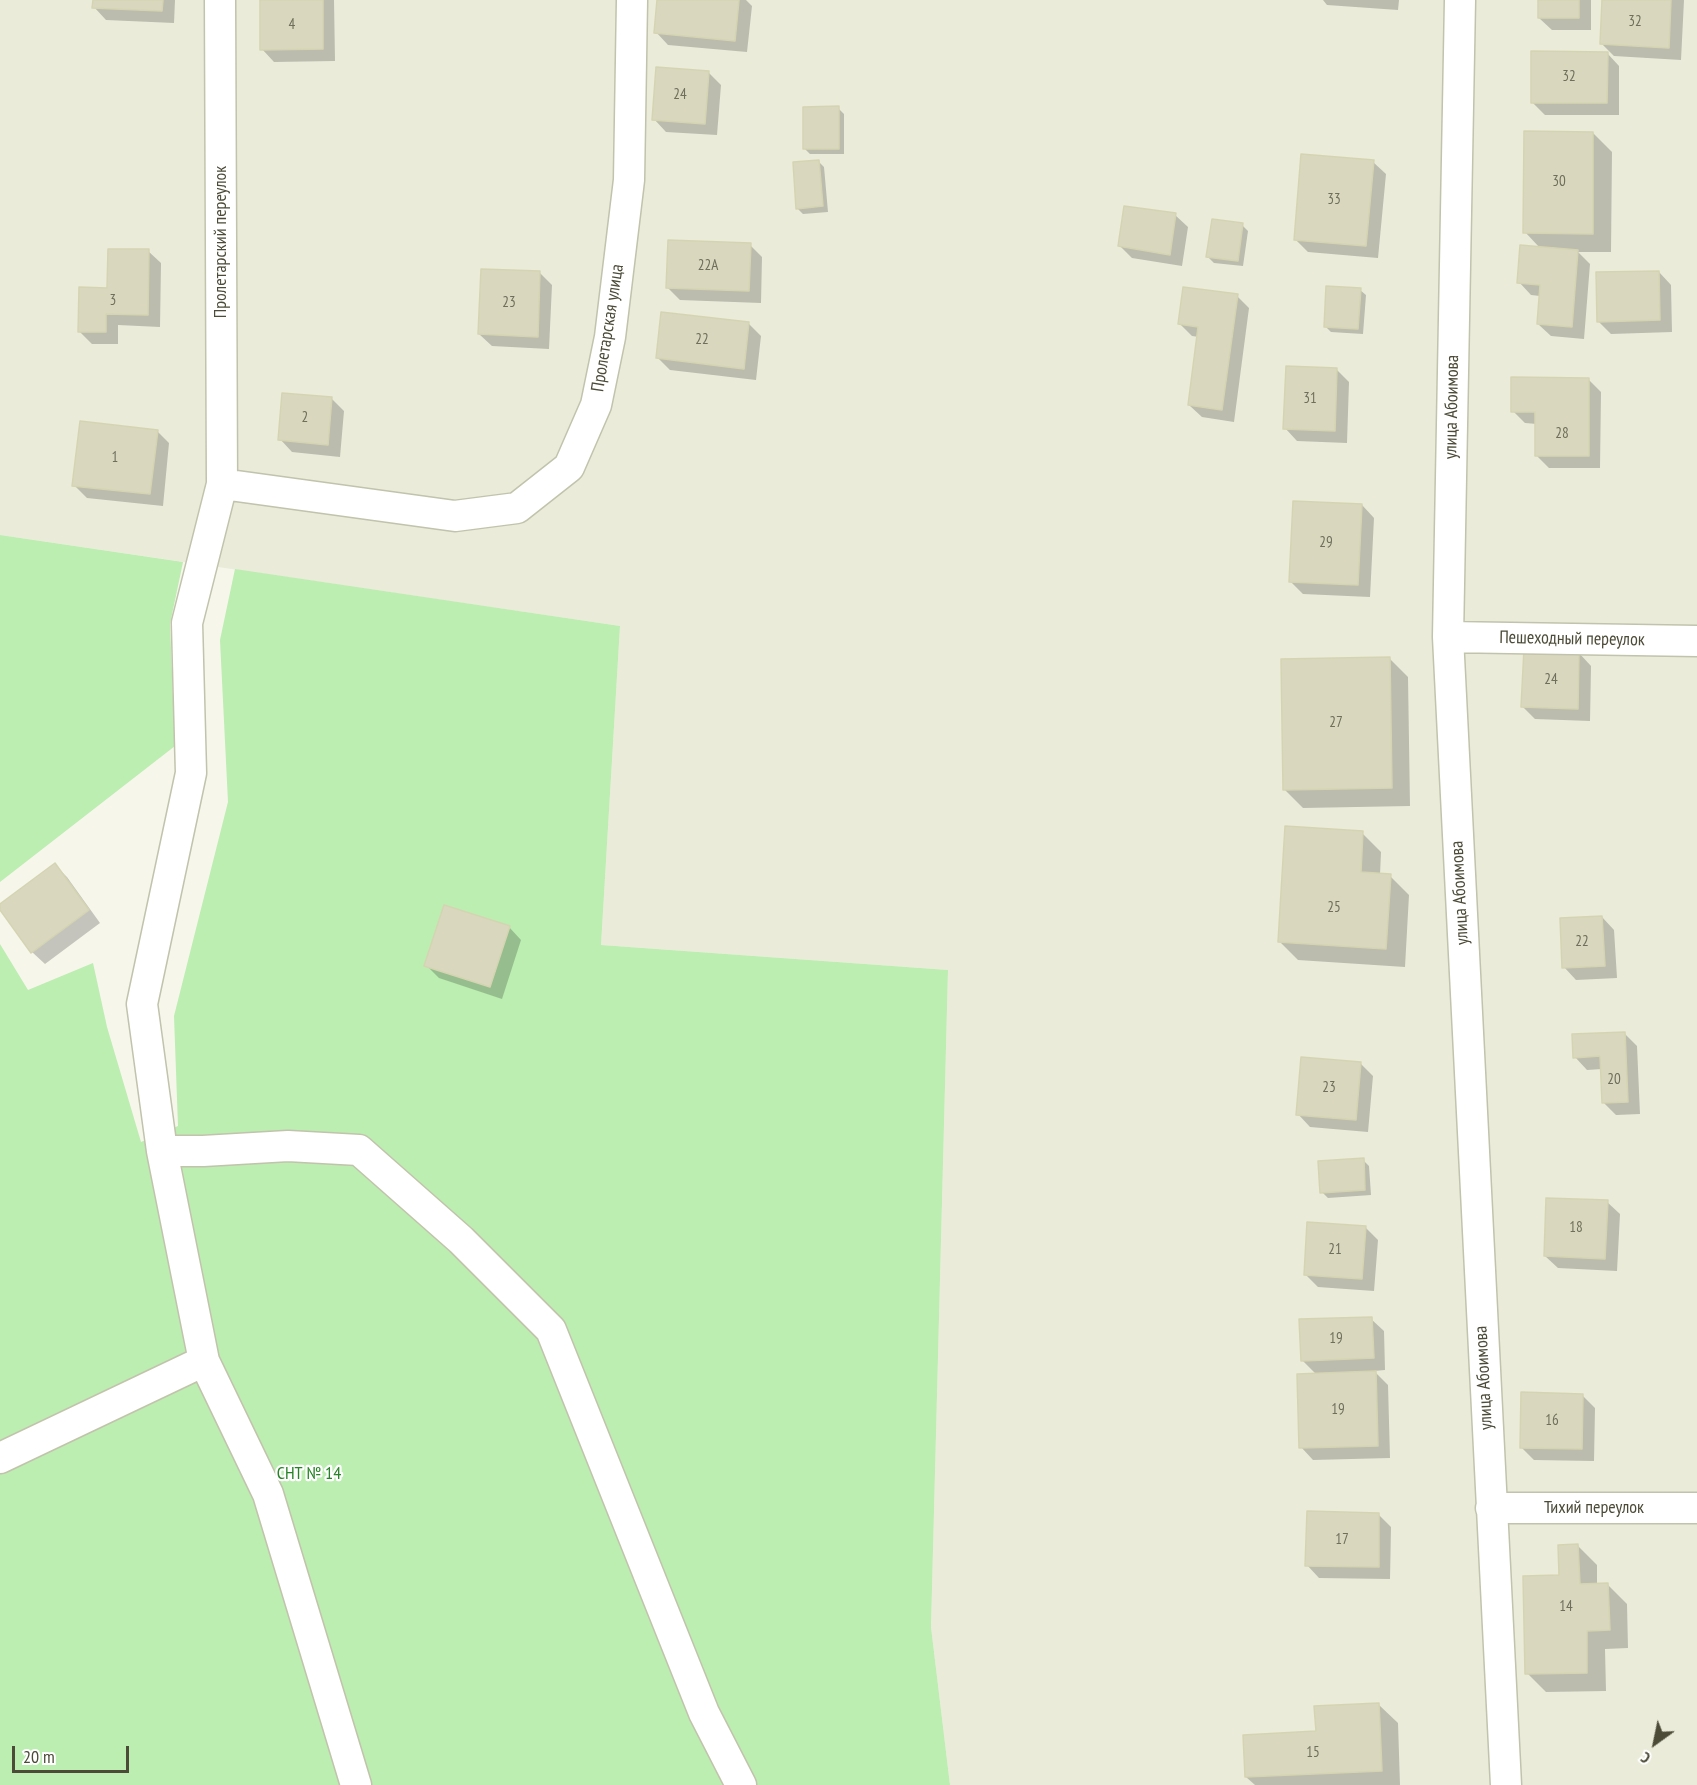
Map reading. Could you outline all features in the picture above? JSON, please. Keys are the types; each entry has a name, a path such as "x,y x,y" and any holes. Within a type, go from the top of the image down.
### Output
{"street":[{"name":"Пролетарский переулок","path":"220,0 222,484 187,623 191,773 142,1004 162,1151 204,1361 268,1494 356,1785"},
{"name":"Пролетарская улица","path":"222,484 455,516 517,508 569,467 596,405 610,337 629,180 632,0"},
{"name":"улица Абоимова","path":"1460,0 1448,638 1506,1785"},
{"name":"Пешеходный переулок","path":"1448,638 1697,641"},
{"path":"162,1151 288,1146 359,1150 461,1240 551,1330 704,1713 741,1785"},
{"path":"0,1458 204,1361"},
{"name":"Тихий переулок","path":"1491,1508 1697,1508"}],"shaded area":[{"path":"0,0 1697,0 1697,1785 950,1785 931,1627 948,970 601,945 620,626 0,535"}],"green space":[{"path":"0,535 183,562 170,624 175,746 0,882"},
{"name":"СНТ № 14","path":"235,569 620,626 601,945 948,970 931,1627 950,1785 0,1785 0,944 28,990 93,963 107,1027 141,1142 178,1126 174,1016 228,802 220,640"}],"building":[{"path":"93,0 163,0 162,11 92,8"},
{"path":"260,0 323,0 323,49 260,50"},
{"path":"657,0 739,0 735,41 654,33"},
{"path":"1538,0 1579,0 1579,18 1538,18"},
{"path":"1602,0 1671,0 1669,48 1600,44"},
{"path":"1531,51 1608,52 1607,103 1531,103"},
{"path":"656,67 709,71 705,124 652,120"},
{"path":"839,106 839,149 803,149 803,107"},
{"path":"1524,131 1593,132 1593,234 1523,233"},
{"path":"1301,154 1374,160 1366,246 1294,240"},
{"path":"819,160 823,206 796,209 793,162"},
{"path":"1124,206 1176,213 1170,255 1118,246"},
{"path":"1212,219 1243,223 1238,261 1206,257"},
{"path":"668,240 751,243 749,291 666,288"},
{"path":"1520,245 1578,250 1572,327 1537,324 1540,285 1517,283"},
{"path":"108,249 149,249 148,315 106,314 106,332 78,332 79,287 107,288"},
{"path":"481,269 540,271 538,337 478,334"},
{"path":"1659,271 1660,320 1597,322 1596,272"},
{"path":"1326,286 1361,288 1358,329 1324,327"},
{"path":"1183,287 1238,294 1222,410 1188,405 1198,327 1178,324"},
{"path":"661,312 749,322 744,369 656,358"},
{"path":"1286,366 1337,368 1335,431 1283,429"},
{"path":"1511,377 1589,378 1589,456 1535,456 1535,412 1511,412"},
{"path":"282,393 332,397 328,445 278,440"},
{"path":"80,421 158,430 150,494 72,486"},
{"path":"1293,501 1362,504 1358,585 1289,582"},
{"path":"1524,649 1579,652 1578,709 1521,707"},
{"path":"1390,657 1392,788 1283,790 1281,659"},
{"path":"1285,826 1363,831 1361,872 1391,874 1386,949 1278,942"},
{"path":"55,863 89,910 31,953 0,910 0,904"},
{"path":"444,905 510,926 490,987 424,966"},
{"path":"1602,916 1605,966 1562,968 1560,918"},
{"path":"1625,1032 1628,1102 1602,1103 1600,1056 1573,1058 1572,1034"},
{"path":"1301,1057 1361,1062 1356,1120 1296,1115"},
{"path":"1364,1158 1365,1190 1320,1193 1318,1161"},
{"path":"1546,1198 1608,1200 1605,1259 1544,1256"},
{"path":"1307,1222 1366,1226 1362,1279 1304,1275"},
{"path":"1372,1317 1374,1358 1301,1361 1299,1319"},
{"path":"1376,1371 1378,1446 1299,1448 1297,1374"},
{"path":"1521,1392 1583,1394 1582,1449 1520,1448"},
{"path":"1307,1511 1379,1513 1379,1567 1305,1566"},
{"path":"1578,1544 1580,1584 1608,1583 1610,1630 1587,1631 1587,1673 1525,1674 1523,1576 1559,1575 1558,1545"},
{"path":"1379,1703 1382,1771 1245,1777 1243,1735 1316,1731 1314,1706"}]}
